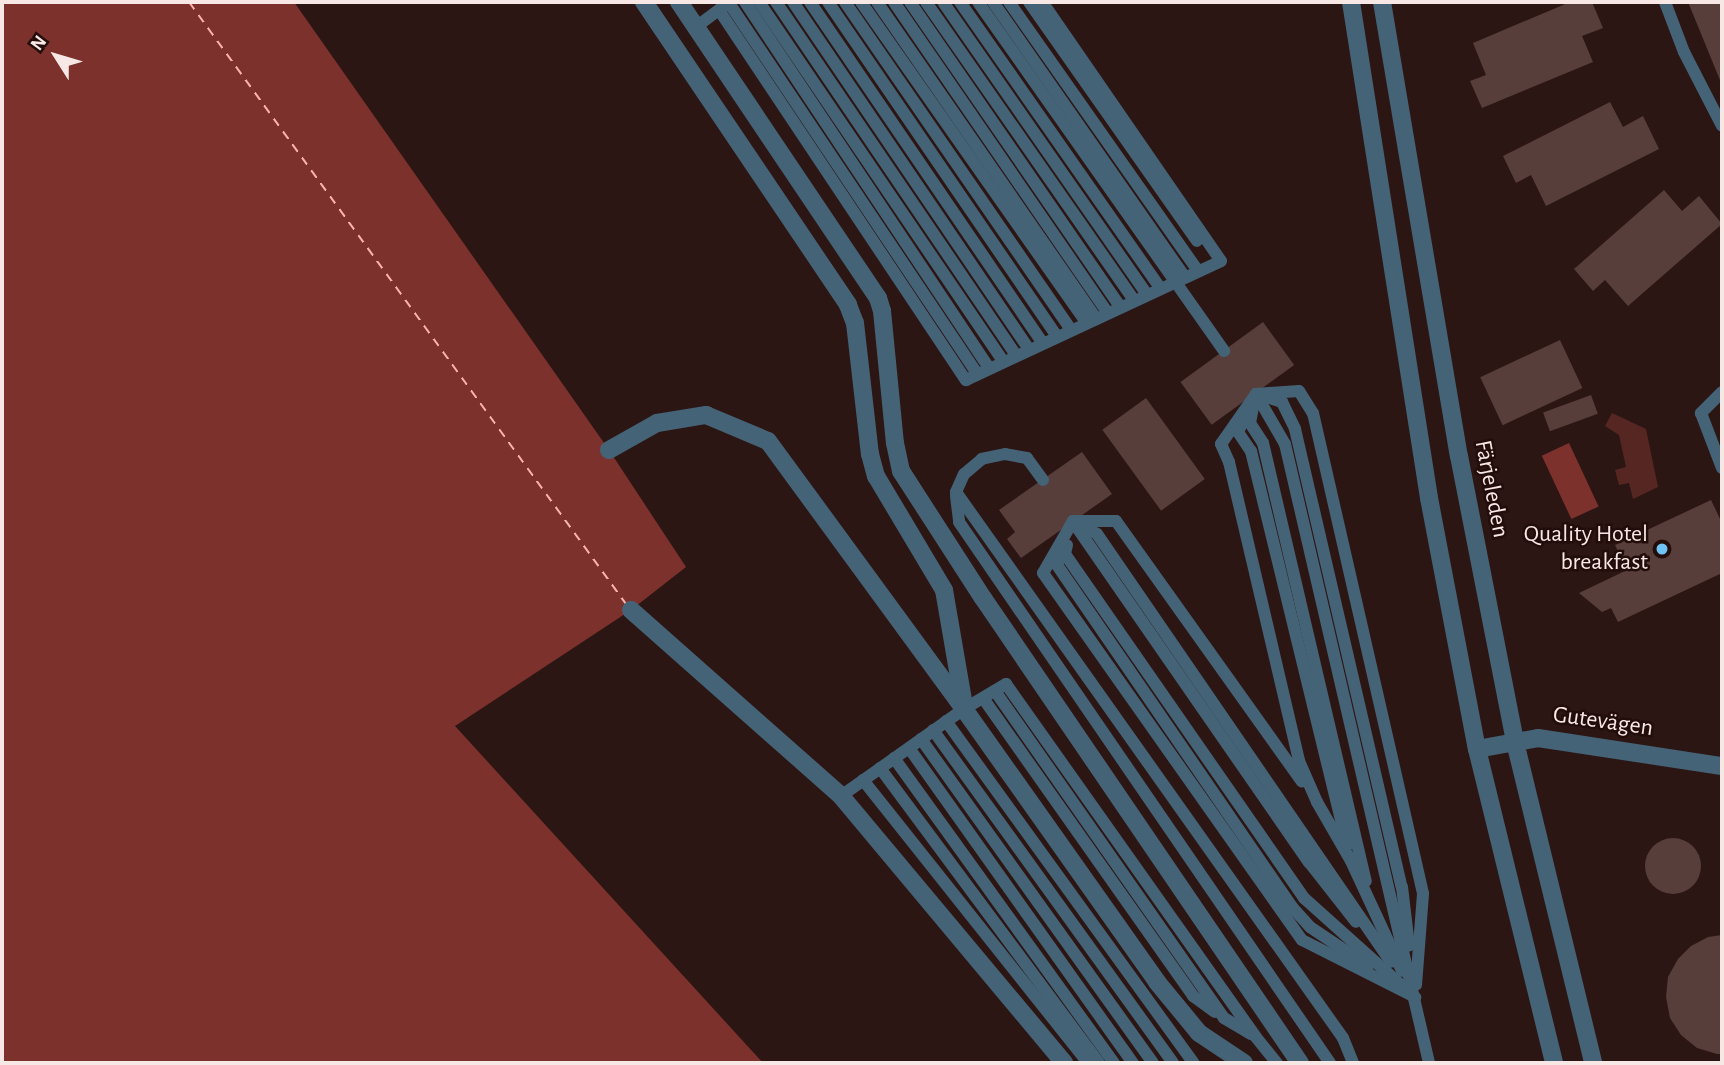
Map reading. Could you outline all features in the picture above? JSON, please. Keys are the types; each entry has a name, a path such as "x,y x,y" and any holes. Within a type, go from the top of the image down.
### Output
{"street":[{"path":"644,2 848,305 855,323 870,454 876,476 944,590 964,709"},
{"path":"679,2 878,298 882,311 895,443 901,471 983,598 1300,1063"},
{"path":"1351,2 1429,498 1477,749 1554,1063"},
{"name":"Färjeleden","path":"1382,2 1459,456 1515,741 1593,1063"},
{"path":"609,450 657,423 706,415 768,441 964,709 1157,982 1199,1033 1244,1063"},
{"path":"631,610 841,796 1064,1063"},
{"name":"Gutevägen","path":"1477,749 1538,738 1722,766"}],"lane":[{"path":"745,2 977,374"},
{"path":"759,2 1003,361"},
{"path":"776,2 1016,355"},
{"path":"793,2 1029,349"},
{"path":"810,2 1043,343"},
{"path":"828,2 1057,336"},
{"path":"845,2 1071,329"},
{"path":"861,2 1096,318"},
{"path":"877,2 1096,318"},
{"path":"894,2 1096,318"},
{"path":"910,2 1120,306"},
{"path":"926,2 1134,300"},
{"path":"943,2 1147,294"},
{"path":"960,2 1160,288"},
{"path":"978,2 1179,279"},
{"path":"993,2 1179,279 1224,351"},
{"path":"1009,2 1198,271"},
{"path":"1029,2 1213,264"},
{"path":"977,374 1221,261 1042,2"},
{"path":"1665,2 1685,52 1722,126"},
{"path":"696,27 726,5 977,374"},
{"path":"1256,394 1299,391 1312,413 1423,894 1415,997"},
{"path":"1722,393 1701,413 1722,468"},
{"path":"1256,394 1220,444 1229,462 1299,761 1317,802"},
{"path":"1256,394 1238,432 1251,451 1351,861"},
{"path":"1256,394 1250,423 1263,443 1372,905"},
{"path":"1256,394 1285,444 1429,1063"},
{"path":"1043,480 1027,458 1005,454 982,459 964,474 956,492 960,522 1330,1063"},
{"path":"956,492 1343,1038 1353,1063"},
{"path":"1073,521 1116,521 1317,802 1351,861 1415,997"},
{"path":"1073,521 1097,534 1330,869 1415,997"},
{"path":"1073,521 1065,554 1304,898 1415,997"},
{"path":"1073,521 1057,565 1292,906 1310,927 1415,997"},
{"path":"841,796 946,721 1006,684 1255,1036 1277,1063"},
{"path":"995,691 1224,1018"},
{"path":"983,698 1193,996 1255,1036"},
{"path":"946,721 1194,1063"},
{"path":"933,730 1173,1063"},
{"path":"921,740 1153,1063"},
{"path":"909,748 1133,1063"},
{"path":"894,758 1114,1063"},
{"path":"880,768 1099,1063"},
{"path":"863,780 1088,1063"}],"shaded area":[{"path":"2,2 294,2 609,450 686,567 631,610 455,726 763,1063 2,1063"},
{"path":"1612,413 1646,429 1658,487 1633,499 1629,483 1619,485 1615,470 1626,467 1619,435 1605,426"},
{"path":"1569,443 1599,506 1571,519 1542,456"}],"building":[{"path":"1570,2 1592,2 1603,28 1582,36 1593,62 1482,108 1470,81 1486,75 1473,43"},
{"path":"1688,2 1721,2 1722,85"},
{"path":"1610,102 1623,127 1643,116 1659,149 1546,206 1531,175 1516,183 1503,156"},
{"path":"1664,190 1682,211 1699,196 1722,224 1628,306 1605,280 1593,291 1574,269"},
{"path":"1263,322 1294,365 1212,425 1180,382"},
{"path":"1560,340 1582,388 1503,425 1480,377"},
{"path":"1591,395 1598,414 1550,431 1543,412"},
{"path":"1146,398 1205,479 1161,511 1102,430"},
{"path":"1082,452 1112,494 1021,558 1007,539 1015,532 999,510"},
{"path":"1711,500 1722,523 1722,573 1618,622 1611,608 1602,612 1579,593 1627,570 1615,545"},
{"path":"1667,838 1679,838 1689,842 1697,850 1701,866 1697,882 1689,890 1679,894 1667,894 1657,890 1649,882 1645,872 1645,860 1649,850 1657,842"},
{"path":"1722,935 1722,1054 1717,1054 1697,1048 1681,1035 1670,1018 1666,997 1668,977 1678,959 1691,946 1708,937"}],"ferry route":[{"path":"189,2 626,604"}],"place":[{"name":"Quality Hotel breakfast","path":"1662,549"}]}
